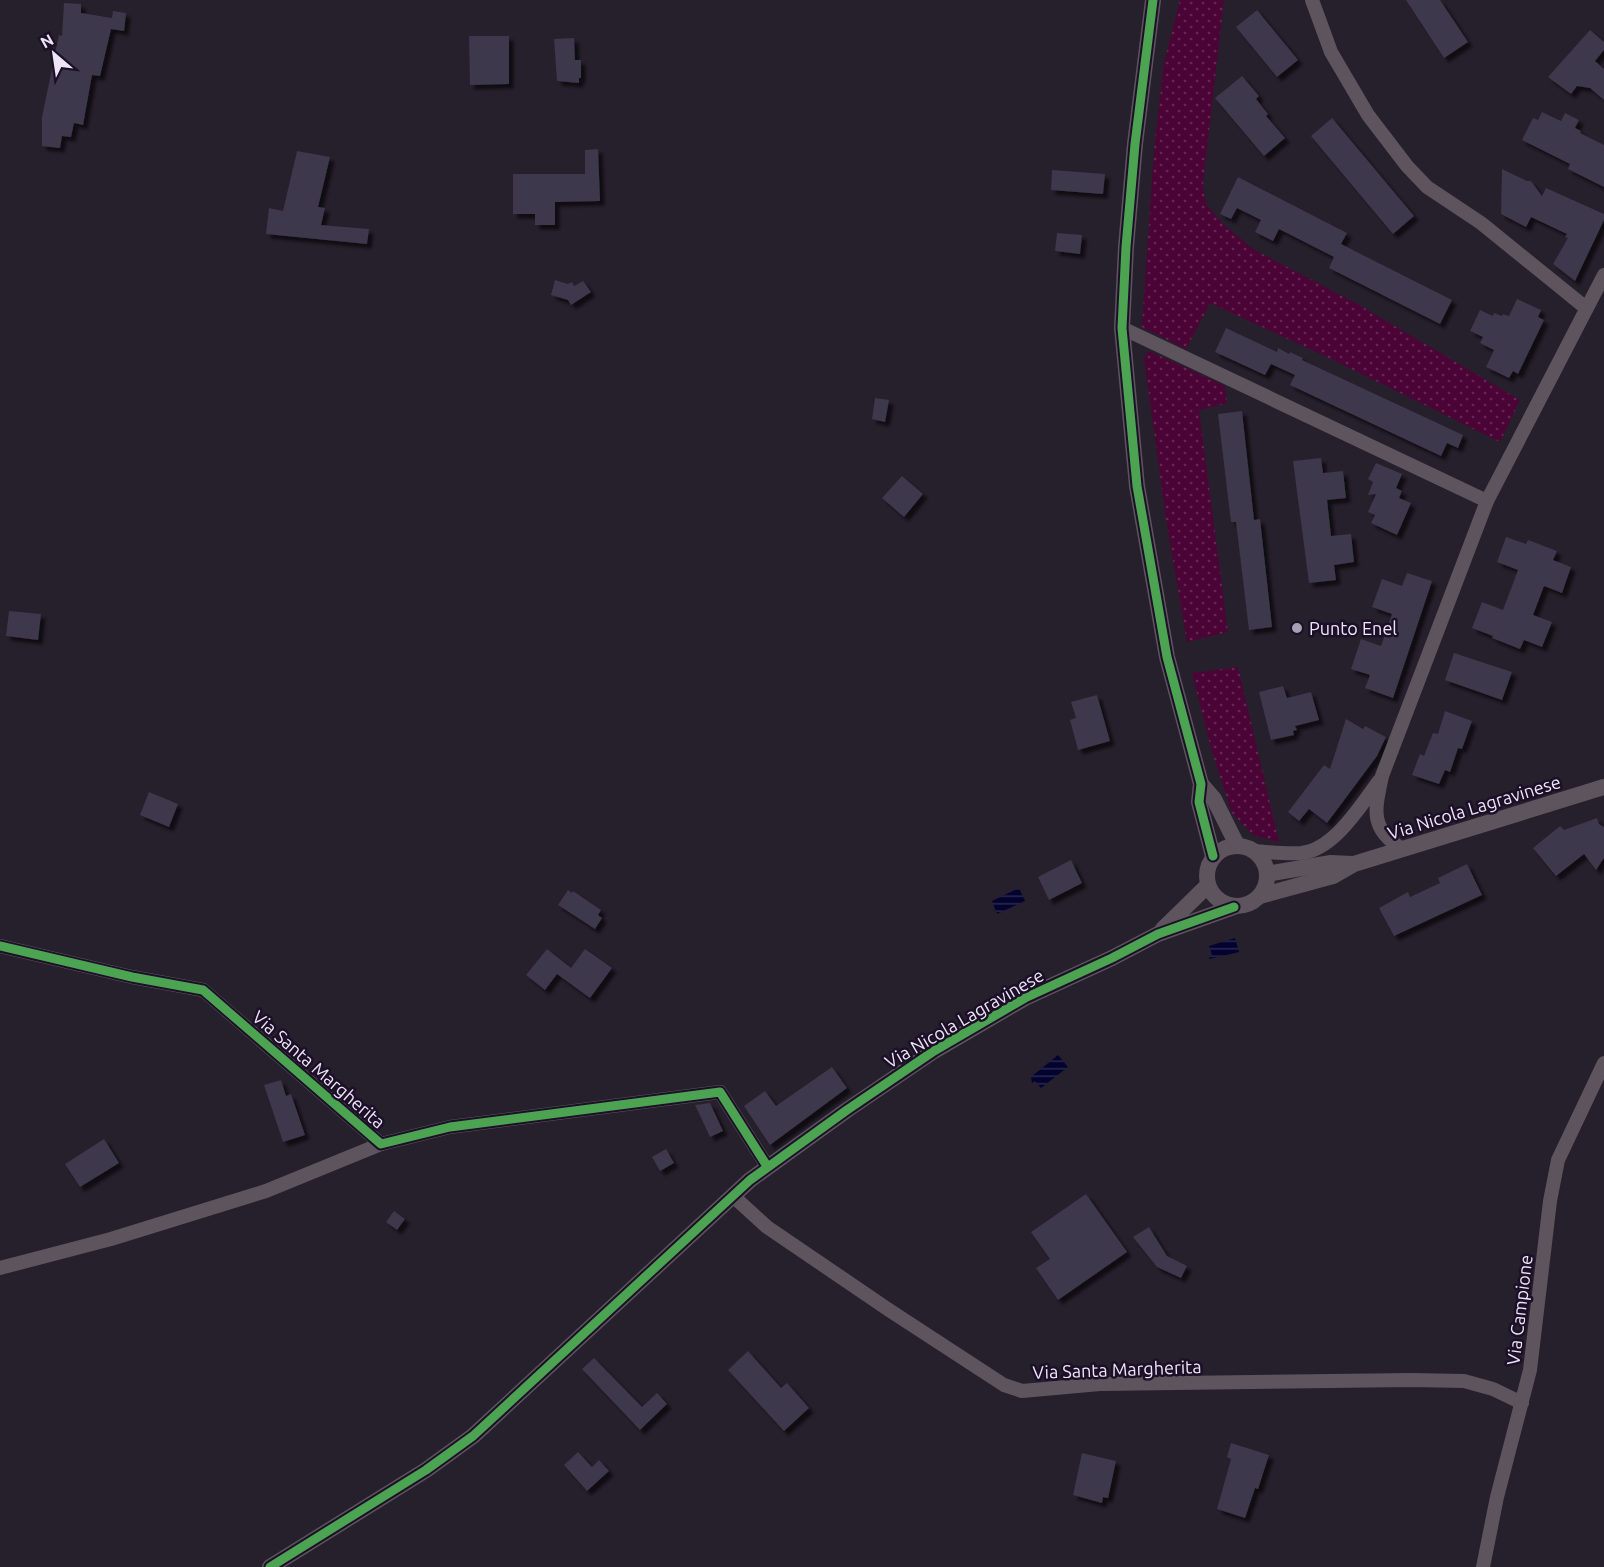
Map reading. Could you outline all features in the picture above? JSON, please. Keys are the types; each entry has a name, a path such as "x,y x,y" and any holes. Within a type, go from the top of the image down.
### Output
{"street":[{"path":"1153,0 1125,247 1122,328 1139,497 1167,657 1201,784 1199,802 1213,856"},
{"path":"1312,0 1330,52 1368,115 1407,166 1427,187 1481,223 1586,308"},
{"path":"1402,849 1381,832 1376,818 1382,776 1487,501 1604,275"},
{"path":"1122,328 1487,501"},
{"path":"1253,851 1303,853 1317,848 1338,834 1382,776"},
{"path":"1201,784 1214,799 1237,845"},
{"name":"Via Nicola Lagravinese","path":"1260,896 1333,876 1354,864 1604,787"},
{"path":"1237,845 1253,851 1264,863 1267,874 1266,886 1260,896 1244,906 1234,907 1222,903 1213,896 1207,886 1208,865 1213,856 1224,848 1237,845"},
{"name":"Via Nicola Lagravinese","path":"1267,874 1330,863 1354,864"},
{"name":"Via Nicola Lagravinese","path":"1158,934 1207,886"},
{"name":"Via Nicola Lagravinese","path":"270,1567 426,1470 474,1436 767,1166 934,1051 1025,998 1158,934 1234,907"},
{"name":"Via Santa Margherita","path":"0,946 132,977 203,990 381,1144 450,1127 720,1092 767,1166"},
{"name":"Via Campione","path":"1483,1567 1497,1497 1530,1370 1550,1201 1558,1160 1604,1063"},
{"path":"0,1268 111,1239 266,1191 381,1144"},
{"name":"Via Santa Margherita","path":"733,1196 767,1227 889,1311 1004,1385 1022,1391 1100,1384 1411,1380 1464,1382 1493,1389 1522,1403"}],"shaded area":[{"path":"1180,0 1224,0 1203,184 1206,204 1223,224 1253,249 1359,305 1520,400 1500,442 1327,357 1210,303 1186,349 1142,327 1154,150 1164,63"},
{"path":"1149,351 1225,386 1227,403 1199,410 1228,632 1187,642 1166,519 1144,358"},
{"path":"1238,667 1279,842 1253,835 1232,813 1212,752 1192,673"},
{"path":"1019,888 1025,901 997,914 992,901"},
{"path":"1235,938 1239,952 1210,959 1208,956 1212,955 1209,946"},
{"path":"1058,1055 1068,1067 1041,1088 1035,1081 1032,1083 1031,1077"}],"building":[{"path":"1406,0 1440,0 1468,42 1444,58"},
{"path":"64,3 81,4 81,13 112,18 113,11 126,13 124,31 111,29 100,76 92,75 83,125 74,123 71,137 62,136 60,148 42,146 42,117 59,35 62,36"},
{"path":"1257,10 1298,60 1277,77 1236,27"},
{"path":"1590,30 1604,42 1604,50 1595,61 1604,69 1604,100 1590,88 1577,86 1571,94 1548,77"},
{"path":"469,36 509,36 509,84 470,85"},
{"path":"574,38 575,60 581,60 581,78 579,78 579,83 557,81 554,39"},
{"path":"1242,76 1259,96 1256,99 1268,114 1266,116 1285,138 1264,156 1215,98"},
{"path":"1542,112 1561,121 1565,113 1579,120 1575,128 1581,131 1580,133 1604,145 1604,187 1568,169 1570,164 1522,140 1533,118 1538,120"},
{"path":"1332,118 1414,216 1393,234 1311,136"},
{"path":"598,149 600,201 555,202 555,225 535,225 535,214 513,214 513,174 585,174 585,150"},
{"path":"297,151 330,157 318,207 325,208 321,225 369,229 367,244 266,234 269,208 283,211"},
{"path":"1502,169 1531,181 1542,196 1546,188 1604,214 1604,220 1575,281 1553,264 1568,238 1565,237 1567,234 1531,217 1526,227 1501,214"},
{"path":"1052,170 1105,174 1103,194 1051,190"},
{"path":"1238,177 1347,233 1341,244 1452,300 1440,324 1329,268 1334,257 1279,229 1273,241 1255,232 1261,220 1237,208 1231,219 1220,214"},
{"path":"1057,233 1082,235 1080,254 1055,251"},
{"path":"555,280 568,284 572,282 574,286 583,281 591,292 571,305 568,300 551,295"},
{"path":"1517,299 1541,310 1538,317 1544,320 1518,374 1513,371 1509,378 1486,367 1494,350 1480,343 1483,337 1470,331 1480,310 1493,316 1494,313 1509,316"},
{"path":"1226,328 1277,352 1278,348 1289,354 1290,352 1303,358 1302,360 1463,435 1458,448 1447,443 1441,456 1290,385 1295,375 1271,364 1265,375 1215,352"},
{"path":"875,398 889,400 885,422 872,419"},
{"path":"1242,411 1254,520 1260,519 1272,627 1249,630 1236,522 1231,522 1218,414"},
{"path":"1321,458 1323,473 1343,471 1346,498 1327,500 1331,536 1351,534 1354,562 1334,565 1336,580 1309,583 1293,461"},
{"path":"1376,463 1402,474 1396,488 1402,491 1399,498 1411,503 1397,535 1371,523 1375,515 1368,512 1376,494 1368,495 1373,482 1368,479"},
{"path":"902,476 923,494 904,517 882,498"},
{"path":"1506,537 1526,544 1528,540 1557,551 1553,560 1571,567 1562,593 1544,586 1533,615 1552,622 1542,647 1524,640 1520,649 1472,628 1482,602 1503,610 1518,570 1497,562"},
{"path":"1407,573 1432,581 1393,698 1365,688 1370,675 1351,669 1361,639 1381,646 1392,614 1372,607 1382,579 1402,586"},
{"path":"9,611 41,614 38,640 6,636"},
{"path":"1454,653 1512,672 1502,700 1445,680"},
{"path":"1283,686 1287,698 1311,692 1319,720 1295,726 1297,730 1293,731 1294,735 1271,740 1259,692"},
{"path":"1097,695 1110,741 1078,750 1070,720 1076,718 1071,702"},
{"path":"1445,711 1472,721 1462,749 1458,748 1450,772 1445,770 1439,784 1412,775 1420,754 1424,756 1433,733 1438,734"},
{"path":"1346,719 1363,729 1365,726 1386,737 1377,756 1327,823 1309,809 1299,821 1288,812 1324,765 1330,769"},
{"path":"149,792 178,804 169,827 140,815"},
{"path":"1597,818 1599,824 1604,827 1604,858 1596,870 1584,854 1556,876 1533,848 1560,826 1564,830"},
{"path":"1071,860 1082,883 1049,900 1038,877"},
{"path":"1467,864 1482,895 1394,936 1379,908 1408,892 1410,897 1440,883 1438,878"},
{"path":"568,890 601,910 598,915 602,918 595,929 558,905"},
{"path":"547,949 571,968 585,949 612,968 590,998 557,974 545,990 526,975"},
{"path":"832,1067 847,1088 770,1145 744,1106 765,1091 776,1106"},
{"path":"281,1080 286,1096 291,1094 305,1135 283,1142 264,1085"},
{"path":"710,1103 723,1131 710,1137 695,1105"},
{"path":"104,1139 119,1163 80,1187 65,1164"},
{"path":"666,1149 674,1163 660,1171 652,1157"},
{"path":"1086,1194 1127,1252 1058,1300 1036,1268 1050,1259 1031,1232"},
{"path":"394,1211 405,1219 397,1230 386,1222"},
{"path":"1149,1227 1167,1256 1187,1266 1181,1278 1157,1267 1133,1237"},
{"path":"748,1351 781,1388 787,1383 809,1408 784,1431 728,1370"},
{"path":"594,1358 642,1407 657,1393 667,1404 640,1430 582,1369"},
{"path":"1231,1443 1269,1455 1258,1489 1255,1488 1245,1518 1217,1509 1231,1459 1227,1457"},
{"path":"578,1452 592,1467 599,1460 609,1471 587,1491 564,1465"},
{"path":"1082,1453 1116,1461 1108,1498 1103,1497 1102,1503 1073,1495"}],"cycle path":[{"path":"1153,0 1135,144 1122,328 1137,486 1167,657 1201,784 1199,802 1213,856"},
{"path":"270,1567 426,1470 473,1436 750,1180 847,1110 934,1051 1025,998 1158,934 1234,907"},
{"path":"0,946 132,977 203,990 381,1144 450,1127 720,1092 767,1166"}],"place":[{"name":"Punto Enel","path":"1297,628"}]}
